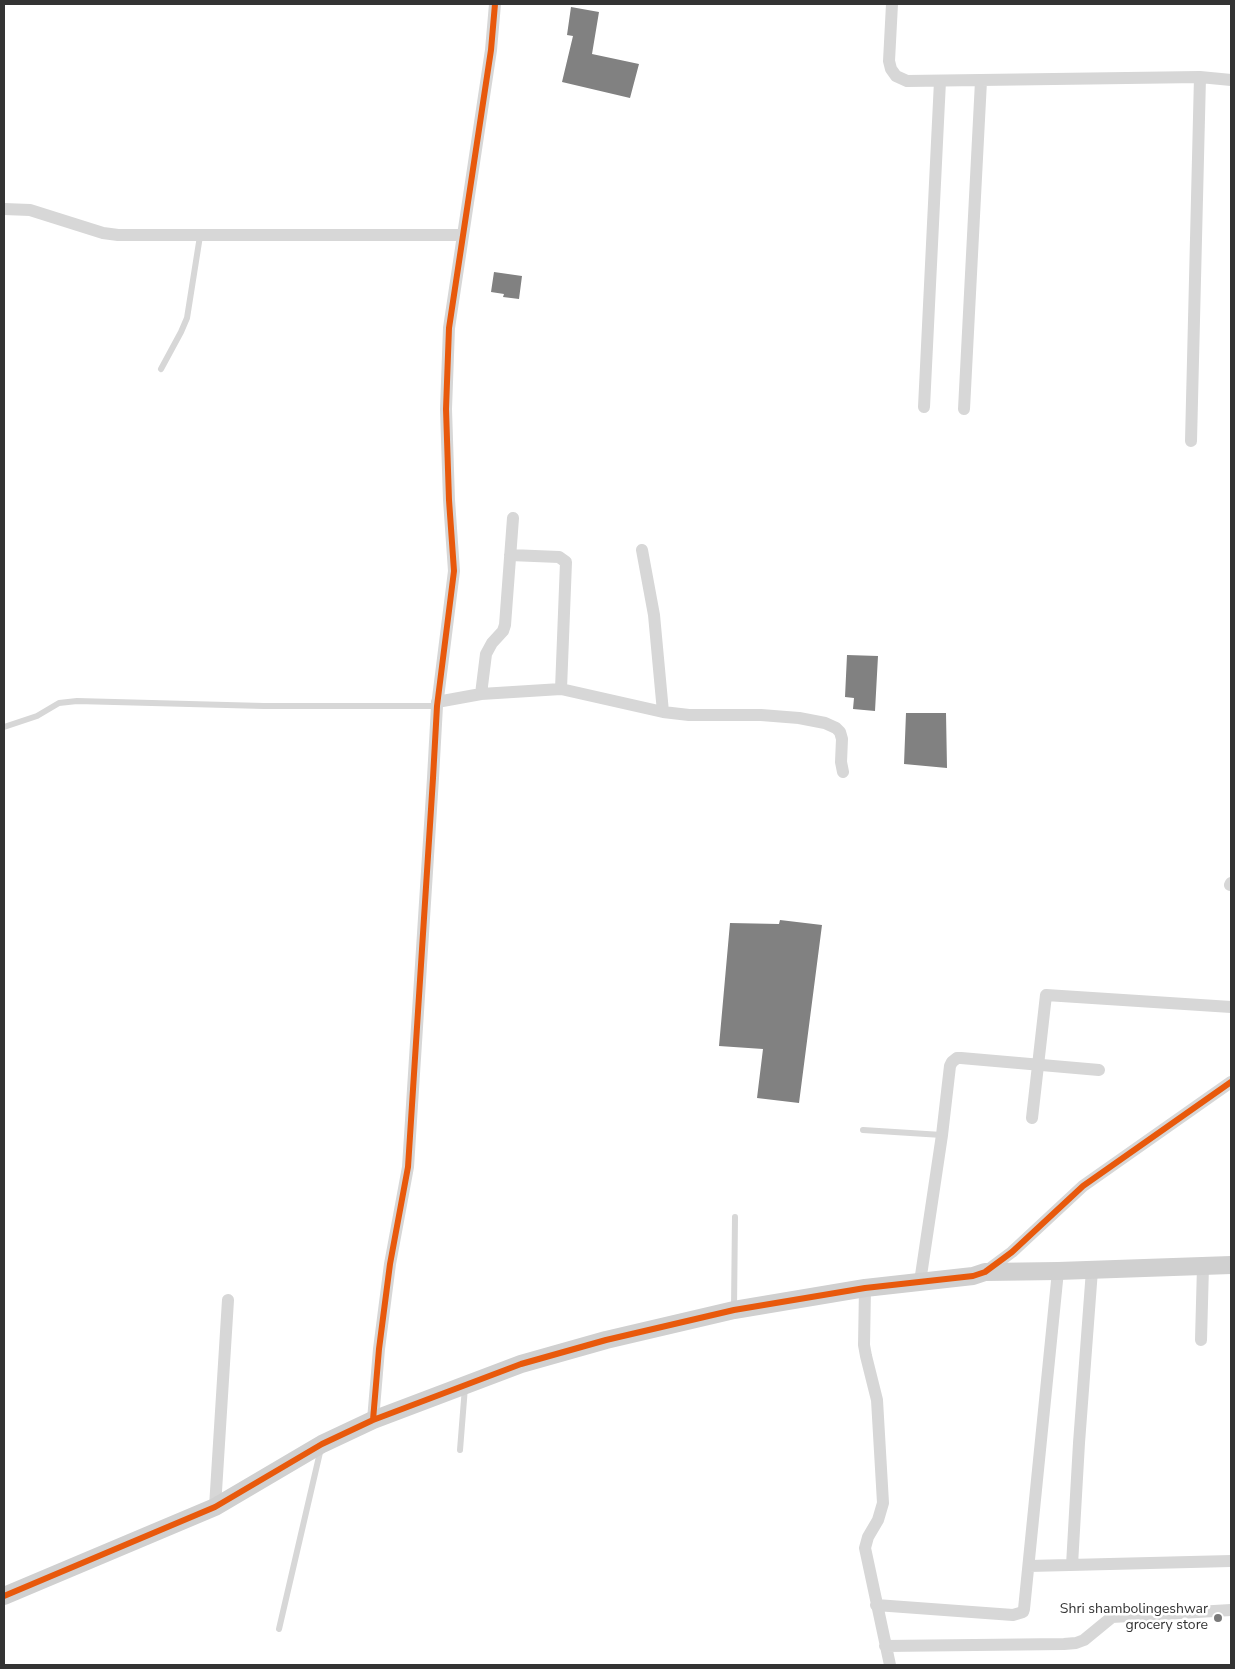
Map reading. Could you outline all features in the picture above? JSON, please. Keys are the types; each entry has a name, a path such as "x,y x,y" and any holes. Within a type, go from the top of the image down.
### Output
{"street":[{"path":"372,1420 390,1264 408,1167 437,704 454,571 448,500 446,409 449,328 491,50 495,4"},
{"path":"892,4 889,61 891,69 896,76 906,81 1200,77 1231,80"},
{"path":"1191,441 1200,77"},
{"path":"924,407 940,81"},
{"path":"964,409 981,81"},
{"path":"4,209 30,210 102,233 118,235 462,235"},
{"path":"480,694 486,654 503,631 505,625 513,518"},
{"path":"642,550 654,615 663,712"},
{"path":"510,555 559,557 566,562 561,689"},
{"path":"437,704 480,694 561,689 663,712 689,715 761,715 799,718 825,723 840,732 843,772"},
{"path":"1032,1118 1046,995 1231,1008"},
{"path":"920,1282 952,1062 957,1058 961,1058 1099,1070"},
{"path":"4,1596 215,1507 322,1444 372,1420 521,1364 606,1340 734,1310 865,1288 973,1276 985,1272 1012,1252 1083,1186 1231,1082"},
{"path":"985,1272 1058,1272 1231,1265"},
{"path":"1202,1266 1202,1340"},
{"path":"1072,1565 1092,1270"},
{"path":"876,1605 1020,1614 1024,1609 1058,1272"},
{"path":"865,1288 864,1345 878,1400 883,1503 878,1520 868,1537 865,1548 890,1665"},
{"path":"215,1507 228,1300"},
{"path":"1029,1566 1231,1561"},
{"path":"885,1646 1076,1643 1084,1640 1112,1617 1231,1610"}],"lane":[{"path":"160,369 182,332 187,318 200,236"},
{"path":"4,727 31,718 59,703 76,701 264,706 437,704"},
{"path":"863,1130 942,1134"},
{"path":"734,1310 735,1217"},
{"path":"460,1450 465,1385"},
{"path":"279,1629 322,1444"}],"building":[{"path":"571,7 599,12 592,54 639,64 630,98 562,82 573,36 567,35"},
{"path":"494,272 522,276 519,299 503,297 504,294 491,292"},
{"path":"847,655 878,656 875,711 853,709 854,698 845,697"},
{"path":"906,713 946,713 947,768 904,764"},
{"path":"780,920 822,925 799,1103 757,1098 763,1049 719,1046 730,923 779,924"}],"cycle path":[{"path":"373,1420 379,1349 390,1264 408,1167 437,706 454,571 446,409 449,328 491,50 495,4"},
{"path":"4,1596 215,1507 322,1444 373,1420 521,1364 606,1340 734,1310 865,1288 973,1276 985,1272 1012,1252 1083,1186 1231,1082"}],"place":[{"name":"Shri shambolingeshwar grocery store","path":"1218,1618"}]}
